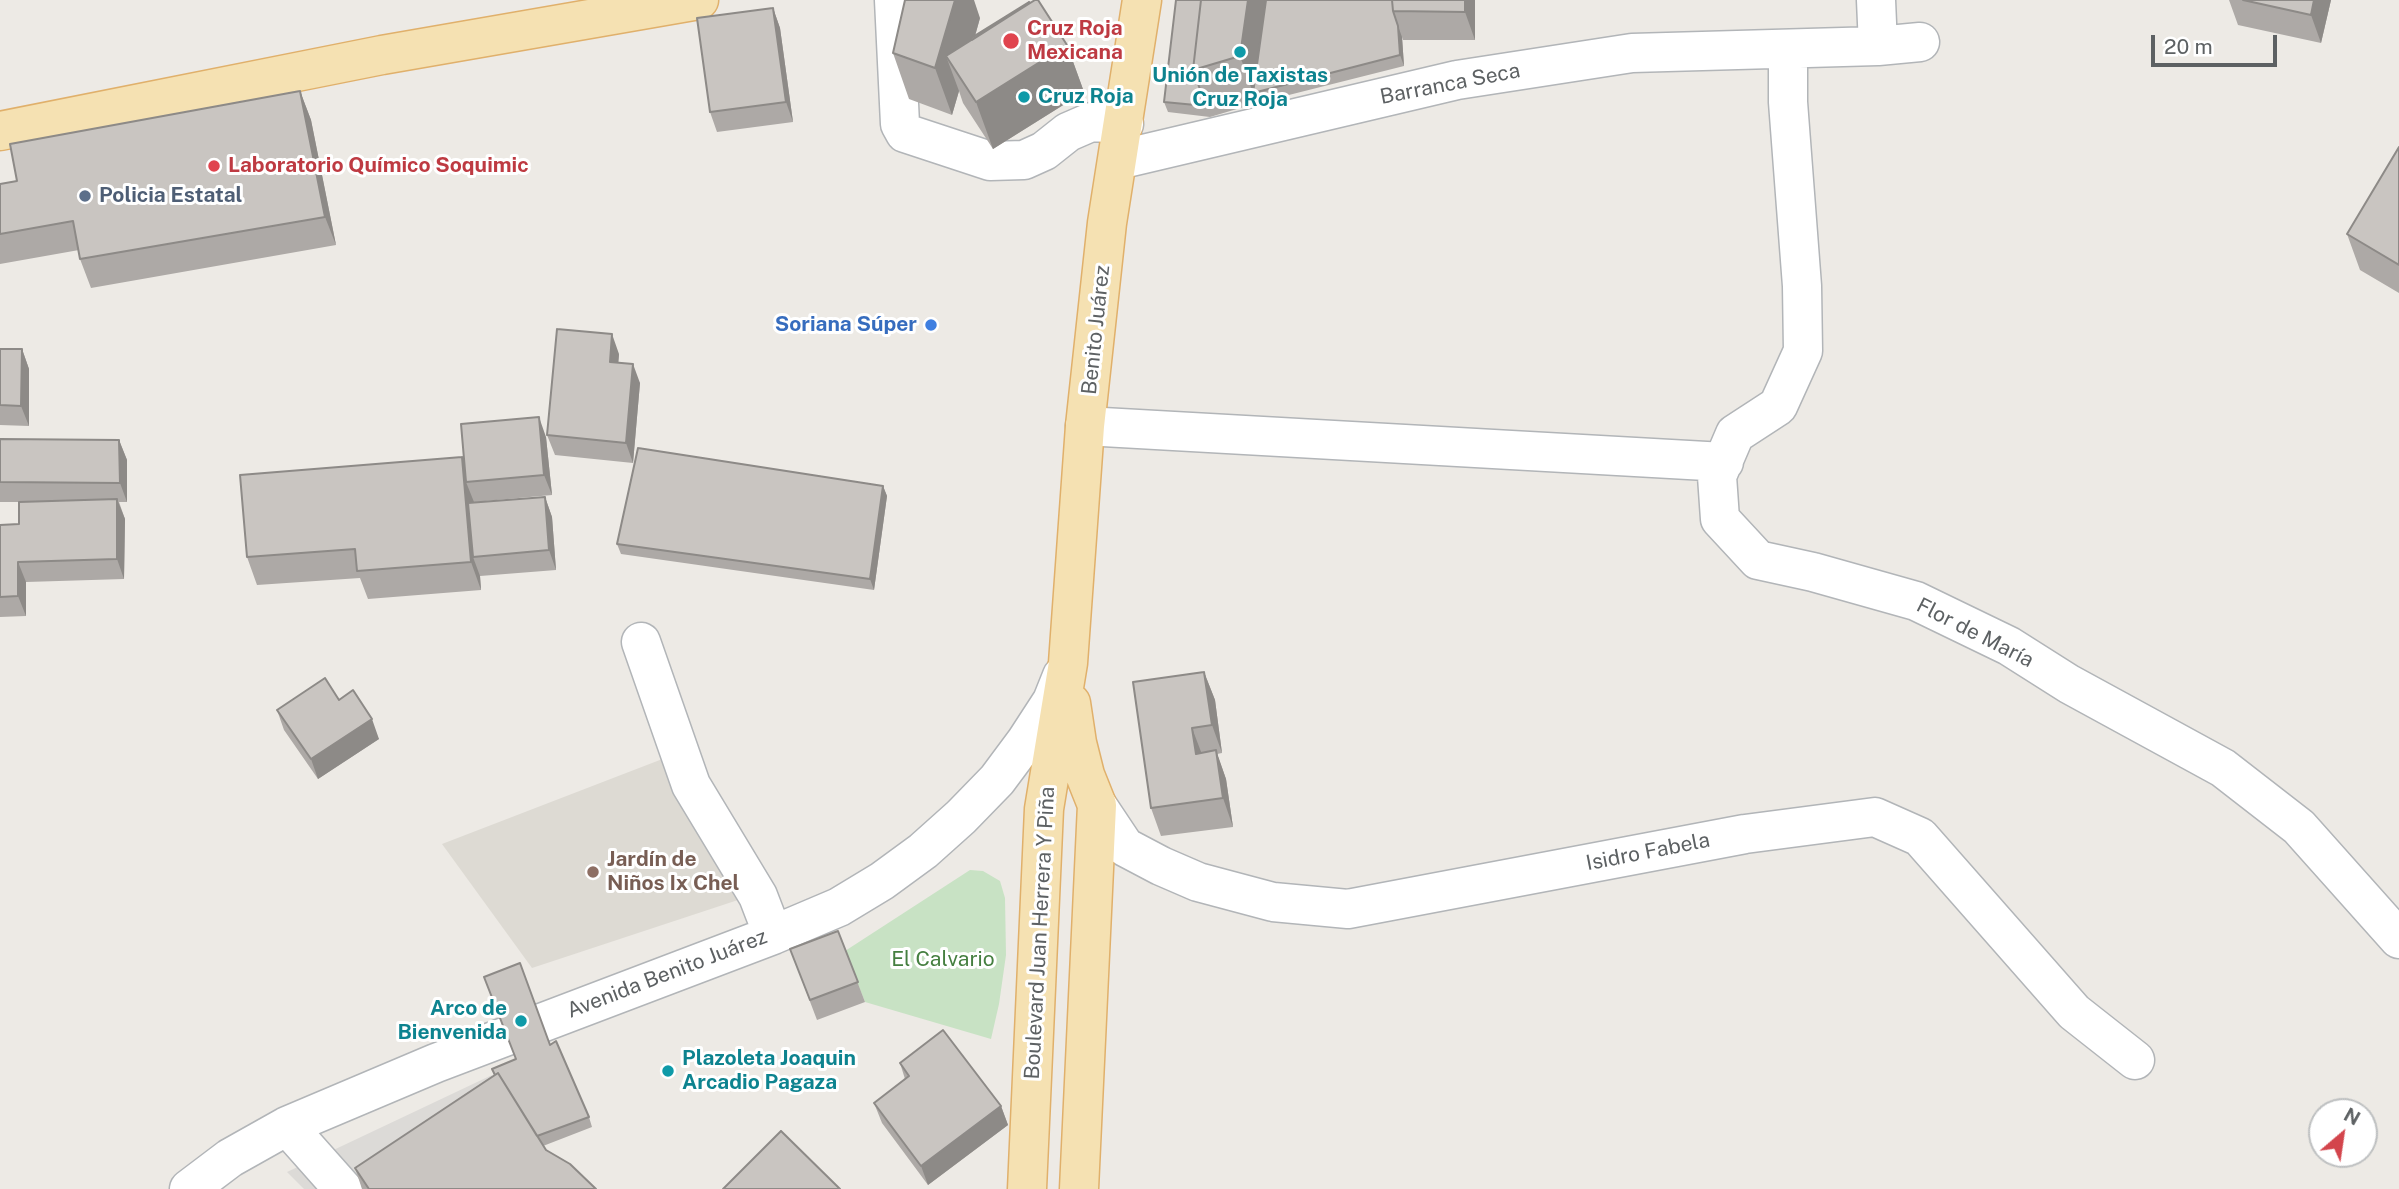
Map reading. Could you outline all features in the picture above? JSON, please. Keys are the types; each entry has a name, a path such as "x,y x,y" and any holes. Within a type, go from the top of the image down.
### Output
{"main road":[{"path":"0,131 382,55 699,0"},
{"name":"Benito Juárez","path":"1068,663 1085,426 1107,223 1142,0"},
{"name":"Boulevard Juan Herrera Y Piña","path":"1068,663 1077,743 1085,775 1097,805 1079,1189"},
{"name":"Boulevard Juan Herrera Y Piña","path":"1027,1189 1044,809 1068,663"}],"street":[{"name":"Barranca Seca","path":"894,0 900,124 905,133 990,162 1024,160 1044,151 1068,132 1091,122 1121,142 1457,80 1632,53 1878,46 1920,42"},
{"path":"1876,0 1878,46"},
{"name":"Flor de María","path":"1788,48 1787,102 1802,286 1803,351 1778,406 1735,434 1717,476 1720,519 1758,560 1814,572 1916,601 2009,646 2069,684 2223,768 2299,827 2399,939"},
{"path":"1085,426 1724,462"},
{"path":"641,642 691,785 758,896 773,935"},
{"name":"Avenida Benito Juárez","path":"189,1189 230,1158 287,1126 449,1058 773,935 839,907 882,881 923,851 961,817 997,779 1052,701 1068,663"},
{"name":"Isidro Fabela","path":"1097,805 1125,847 1198,882 1273,902 1348,909 1745,834 1875,817 1920,837 2074,1013 2136,1060"},
{"path":"287,1126 343,1189"}],"shaded area":[{"name":"Jardín de Niños Ix Chel","path":"665,758 741,899 532,968 442,844"},
{"path":"492,1075 556,1179 575,1189 304,1189 287,1172"}],"green space":[{"name":"El Calvario","path":"970,870 983,871 1000,881 1005,898 1006,955 991,1039 865,1002 845,951"}],"building":[{"path":"905,0 955,0 935,68 893,53"},
{"path":"1038,0 1067,45 976,102 946,56"},
{"path":"1176,0 1201,0 1193,70 1206,106 1164,102"},
{"path":"1201,0 1248,0 1240,56 1193,70"},
{"path":"1266,0 1392,0 1398,26 1400,55 1253,93"},
{"path":"1392,0 1465,0 1465,12 1393,11"},
{"path":"2243,0 2314,0 2311,15"},
{"path":"1030,3 972,40 971,38"},
{"path":"773,8 786,102 710,112 697,18"},
{"path":"300,91 325,217 80,259 73,221 0,234 0,184 17,181 10,144"},
{"path":"2399,147 2399,265 2347,234"},
{"path":"557,329 612,334 610,362 633,364 626,443 547,435"},
{"path":"0,349 22,349 21,406 0,405"},
{"path":"539,417 544,475 466,482 461,424"},
{"path":"0,439 119,440 120,483 0,482"},
{"path":"638,448 883,486 870,579 617,544"},
{"path":"462,457 471,562 357,571 355,549 247,557 240,475"},
{"path":"545,497 549,550 473,557 468,503"},
{"path":"117,499 117,559 18,562 18,596 0,597 0,525 19,524 19,502"},
{"path":"1204,672 1212,725 1192,728 1196,754 1216,750 1223,798 1151,808 1133,682"},
{"path":"325,678 339,700 353,690 372,719 311,759 277,710"},
{"path":"838,931 858,982 810,1000 790,949"},
{"path":"520,963 550,1045 556,1041 589,1117 537,1136 498,1073 495,1075 492,1069 516,1059 484,977"},
{"path":"943,1030 1001,1106 921,1166 874,1103 909,1076 900,1063"},
{"path":"498,1073 546,1150 570,1164 596,1189 369,1189 355,1168"},
{"path":"781,1131 840,1189 723,1189"}],"place":[{"name":"Cruz Roja Mexicana","path":"1011,41"},
{"name":"Unión de Taxistas Cruz Roja","path":"1240,52"},
{"name":"Cruz Roja","path":"1024,97"},
{"name":"Laboratorio Químico Soquimic","path":"214,166"},
{"name":"Policia Estatal","path":"85,196"},
{"name":"Soriana Súper","path":"931,325"},
{"name":"Jardín de Niños Ix Chel","path":"593,872"},
{"name":"Arco de Bienvenida","path":"521,1021"},
{"name":"Plazoleta Joaquin Arcadio Pagaza","path":"668,1071"}]}
